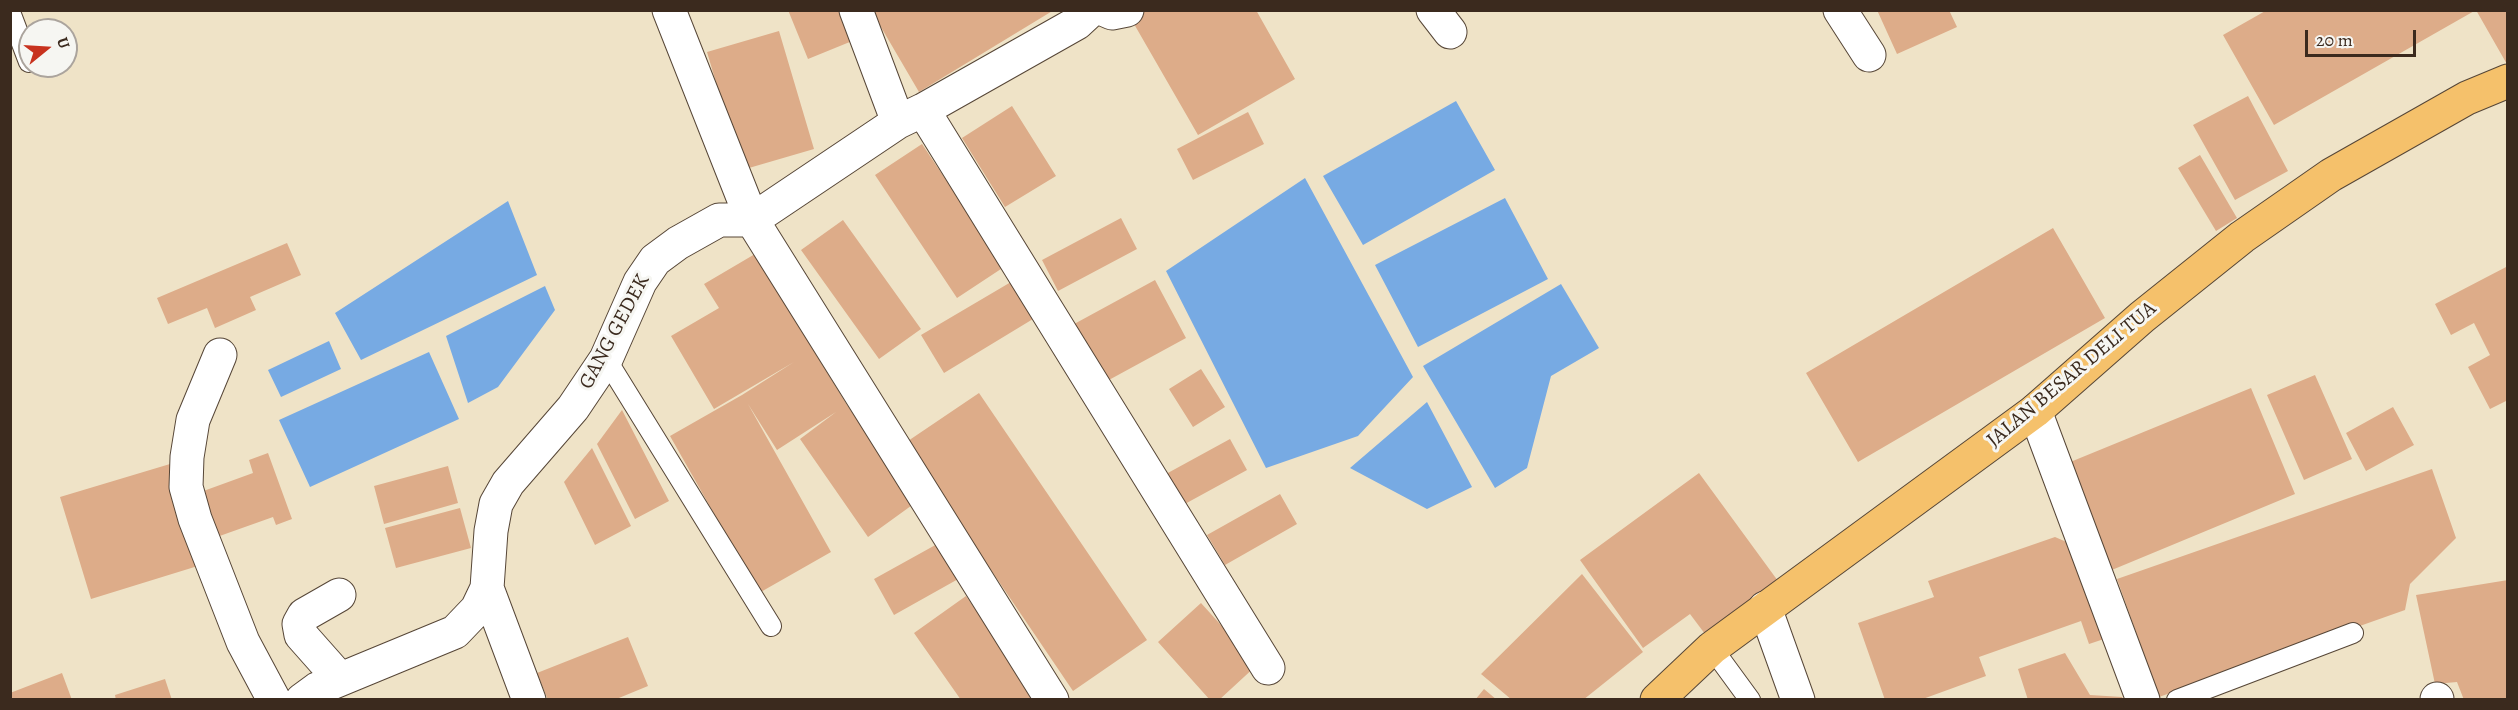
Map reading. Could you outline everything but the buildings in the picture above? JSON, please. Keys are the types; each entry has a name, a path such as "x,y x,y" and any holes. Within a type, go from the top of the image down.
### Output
{"main road":[{"name":"JALAN BESAR DELI TUA","path":"1657,699 1712,648 2035,411 2142,317 2242,237 2331,175 2467,98 2508,81"}],"street":[{"path":"669,10 753,220 1052,699"},
{"path":"856,10 910,116 1268,668"},
{"path":"753,220 910,116 1077,23 1091,10"},
{"path":"1104,10 1112,13 1128,10"},
{"path":"1839,10 1869,55"},
{"name":"GANG GEDEK","path":"302,699 317,689 454,632 477,609 487,588 491,531 496,504 508,483 573,408 606,359 640,282 655,260 678,243 719,220 753,220"},
{"path":"220,355 193,420 187,457 186,487 195,519 243,642 274,699"},
{"path":"2035,411 2143,699"},
{"path":"487,588 530,699"},
{"path":"339,595 303,615 299,624 302,635 340,679"},
{"path":"1765,608 1798,699"}],"lane":[{"path":"10,12 18,34"},
{"path":"606,359 771,626"},
{"path":"2177,699 2354,633"},
{"path":"1712,648 1750,699"}],"water":[{"path":"1456,101 1495,170 1363,245 1323,176"},
{"path":"1305,178 1413,377 1358,436 1266,468 1166,271"},
{"path":"1505,198 1548,279 1418,347 1375,265"},
{"path":"508,201 537,275 361,360 335,313"},
{"path":"1561,284 1599,348 1551,376 1527,468 1495,488 1423,366"},
{"path":"545,286 555,310 498,387 468,403 446,336"},
{"path":"329,341 341,369 281,397 268,370"},
{"path":"429,352 459,419 310,487 279,420"},
{"path":"1427,402 1472,487 1427,509 1350,468"}]}
